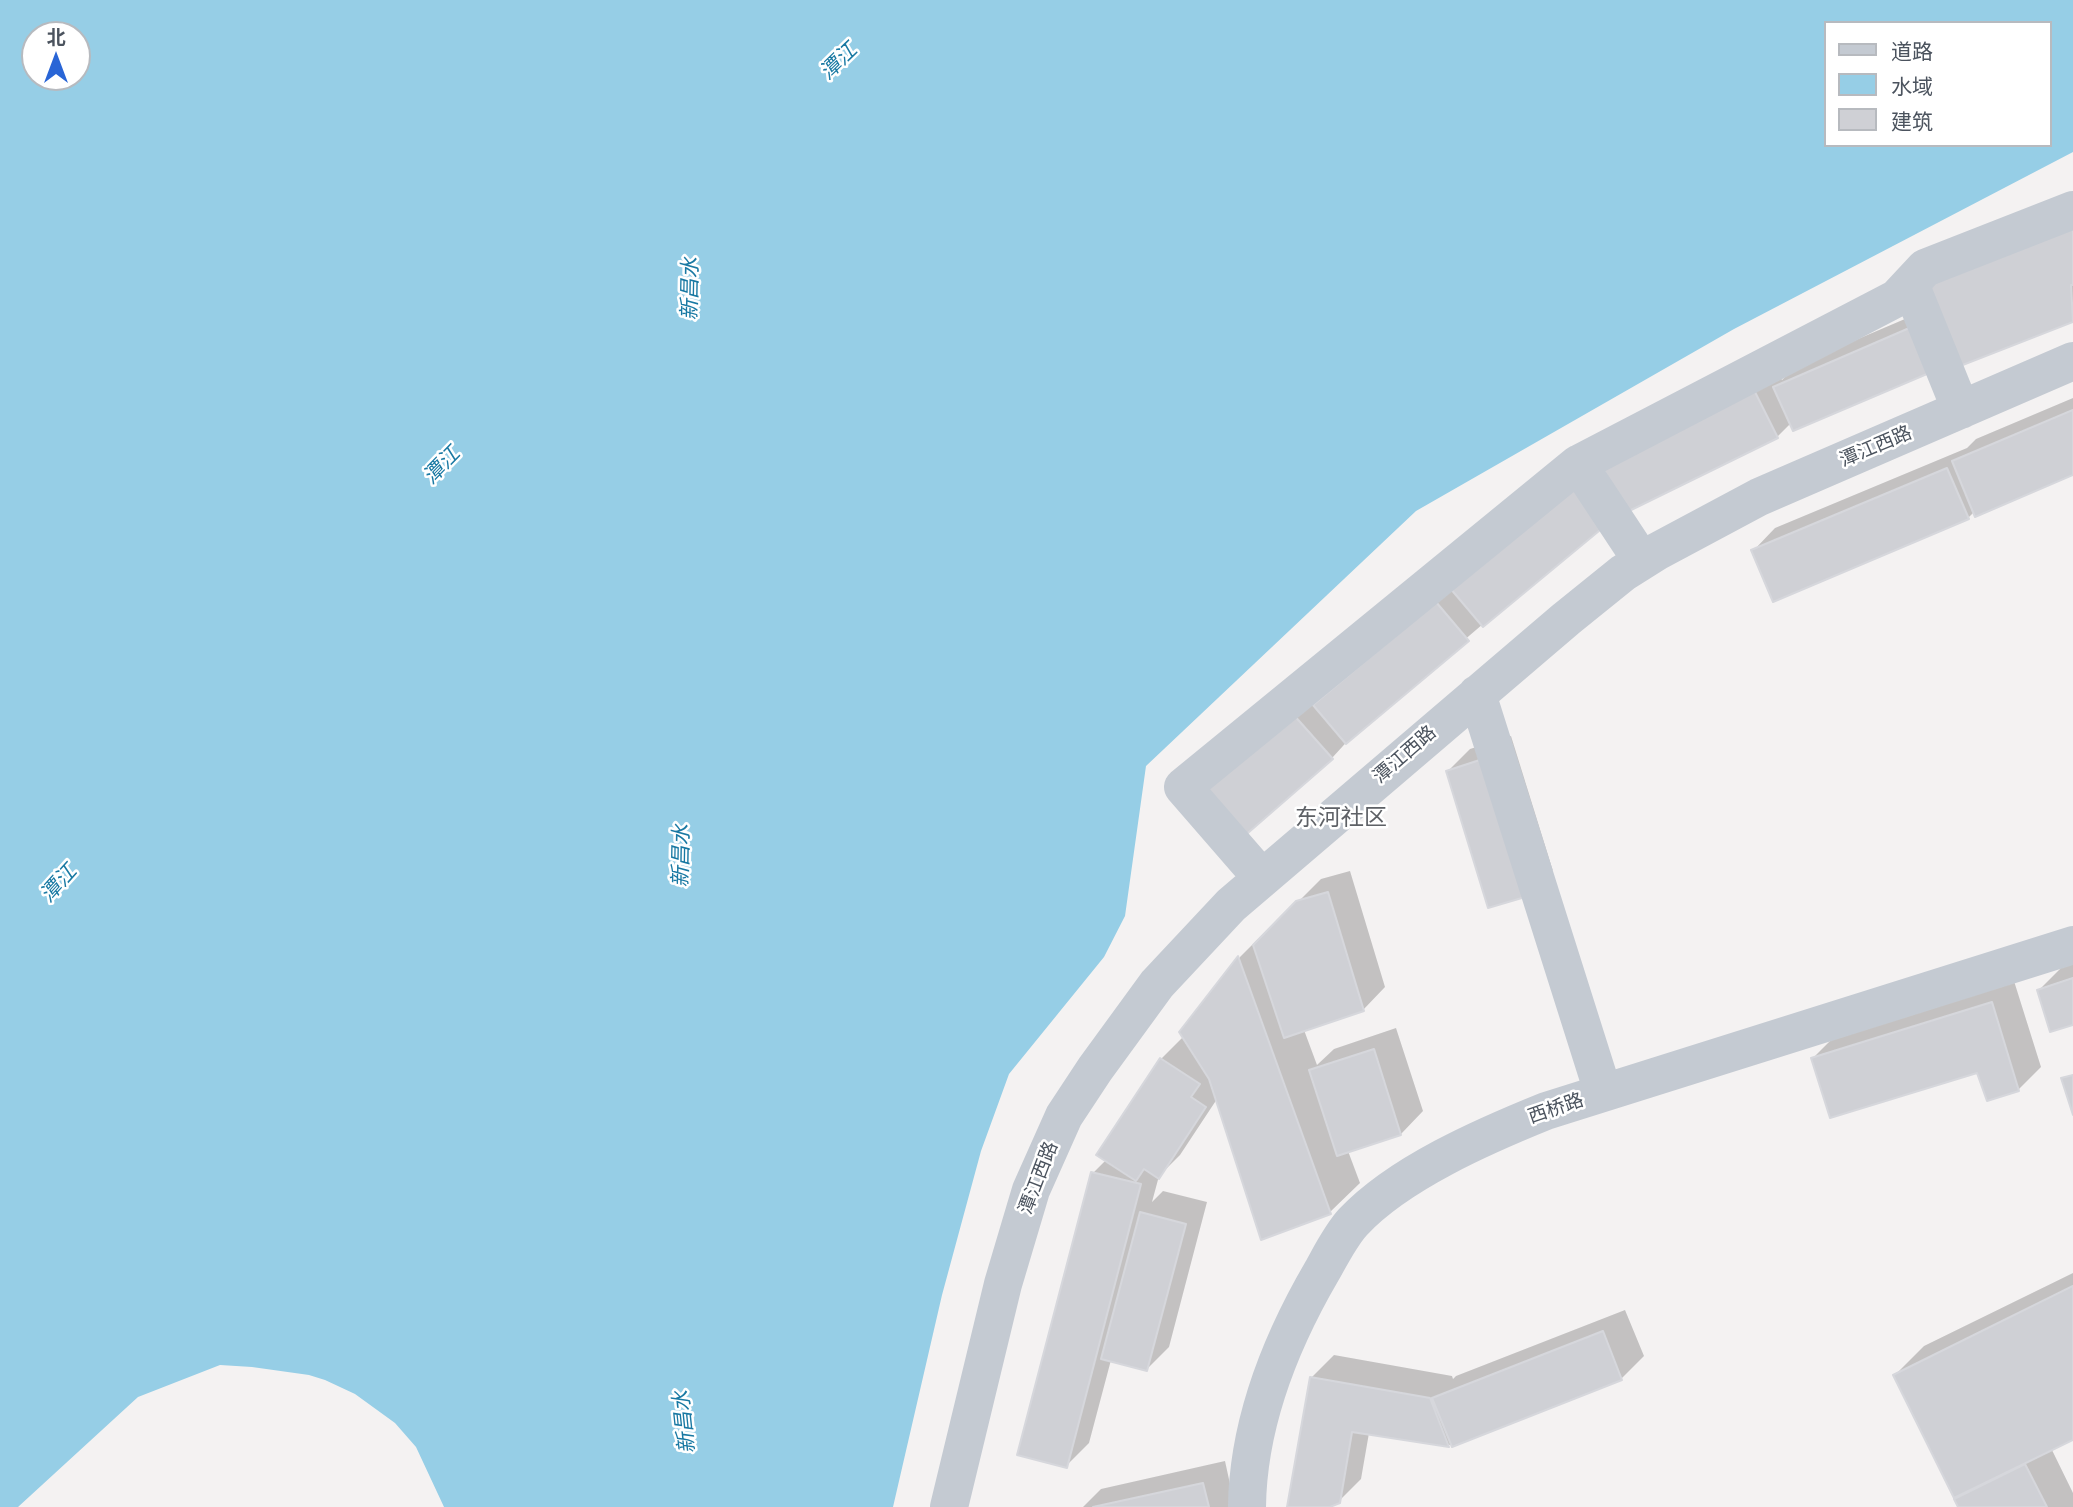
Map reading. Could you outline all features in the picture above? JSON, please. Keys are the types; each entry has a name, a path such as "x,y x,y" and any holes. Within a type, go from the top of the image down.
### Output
{"street":[{"path":"1262,878 1183,787 1578,464 1896,298 1925,268 2073,210"},
{"path":"1910,284 1961,410"},
{"name":"潭江西路","path":"949,1507 1003,1284 1031,1190 1064,1116 1157,984 1231,905 1566,618 1642,561 1759,497 2073,361"},
{"path":"1578,464 1642,561"},
{"path":"1477,694 1604,1092"},
{"name":"西桥路","path":"1247,1507 1260,1417 1287,1337 1308,1295 1352,1223 1384,1195 1489,1134 1546,1111 2073,945"}],"water":[{"path":"0,0 2073,0 2073,152 1734,329 1416,511 1146,766 1125,916 1104,957 1009,1074 981,1151 942,1295 893,1507 444,1507 416,1447 395,1423 355,1394 325,1380 309,1375 220,1365 138,1397 18,1507 0,1507"}],"building":[{"path":"2073,221 2073,322 1955,368 1921,282"},
{"path":"1914,326 1934,371 1793,431 1773,387"},
{"path":"1754,390 1778,438 1625,513 1601,464"},
{"path":"2073,410 2073,475 1975,517 1952,461"},
{"path":"1947,468 1969,519 1773,602 1751,550"},
{"path":"1572,486 1605,526 1483,627 1450,588"},
{"path":"1436,602 1469,641 1346,744 1313,705"},
{"path":"1292,713 1333,759 1241,839 1201,793"},
{"path":"1489,757 1532,895 1488,908 1446,771"},
{"path":"1328,892 1364,1011 1284,1038 1253,945 1296,901"},
{"path":"1238,956 1331,1214 1261,1240 1209,1079 1179,1032"},
{"path":"2073,978 2073,1025 2050,1032 2037,990"},
{"path":"1992,1002 2019,1091 1987,1101 1977,1073 1830,1118 1811,1058"},
{"path":"1374,1049 1401,1135 1337,1156 1309,1070"},
{"path":"1160,1058 1200,1084 1191,1097 1206,1107 1159,1179 1144,1169 1136,1181 1096,1155"},
{"path":"2073,1075 2073,1115 2061,1078"},
{"path":"1091,1172 1141,1184 1067,1468 1017,1455"},
{"path":"1140,1212 1186,1224 1147,1371 1101,1359"},
{"path":"2073,1286 2073,1440 1954,1498 1893,1375"},
{"path":"1603,1331 1622,1380 1452,1447 1432,1398"},
{"path":"1310,1377 1430,1398 1449,1447 1352,1432 1340,1503 1330,1507 1287,1507"},
{"path":"2025,1464 2047,1507 1958,1507 1954,1499"},
{"path":"1203,1483 1209,1507 1093,1507"}],"district":[{"name":"东河社区","path":"1341,819"}],"water label":[{"name":"潭江","path":"839,62"},
{"name":"新昌水","path":"691,289"},
{"name":"潭江","path":"442,466"},
{"name":"新昌水","path":"682,856"},
{"name":"潭江","path":"59,884"},
{"name":"新昌水","path":"685,1422"}]}
